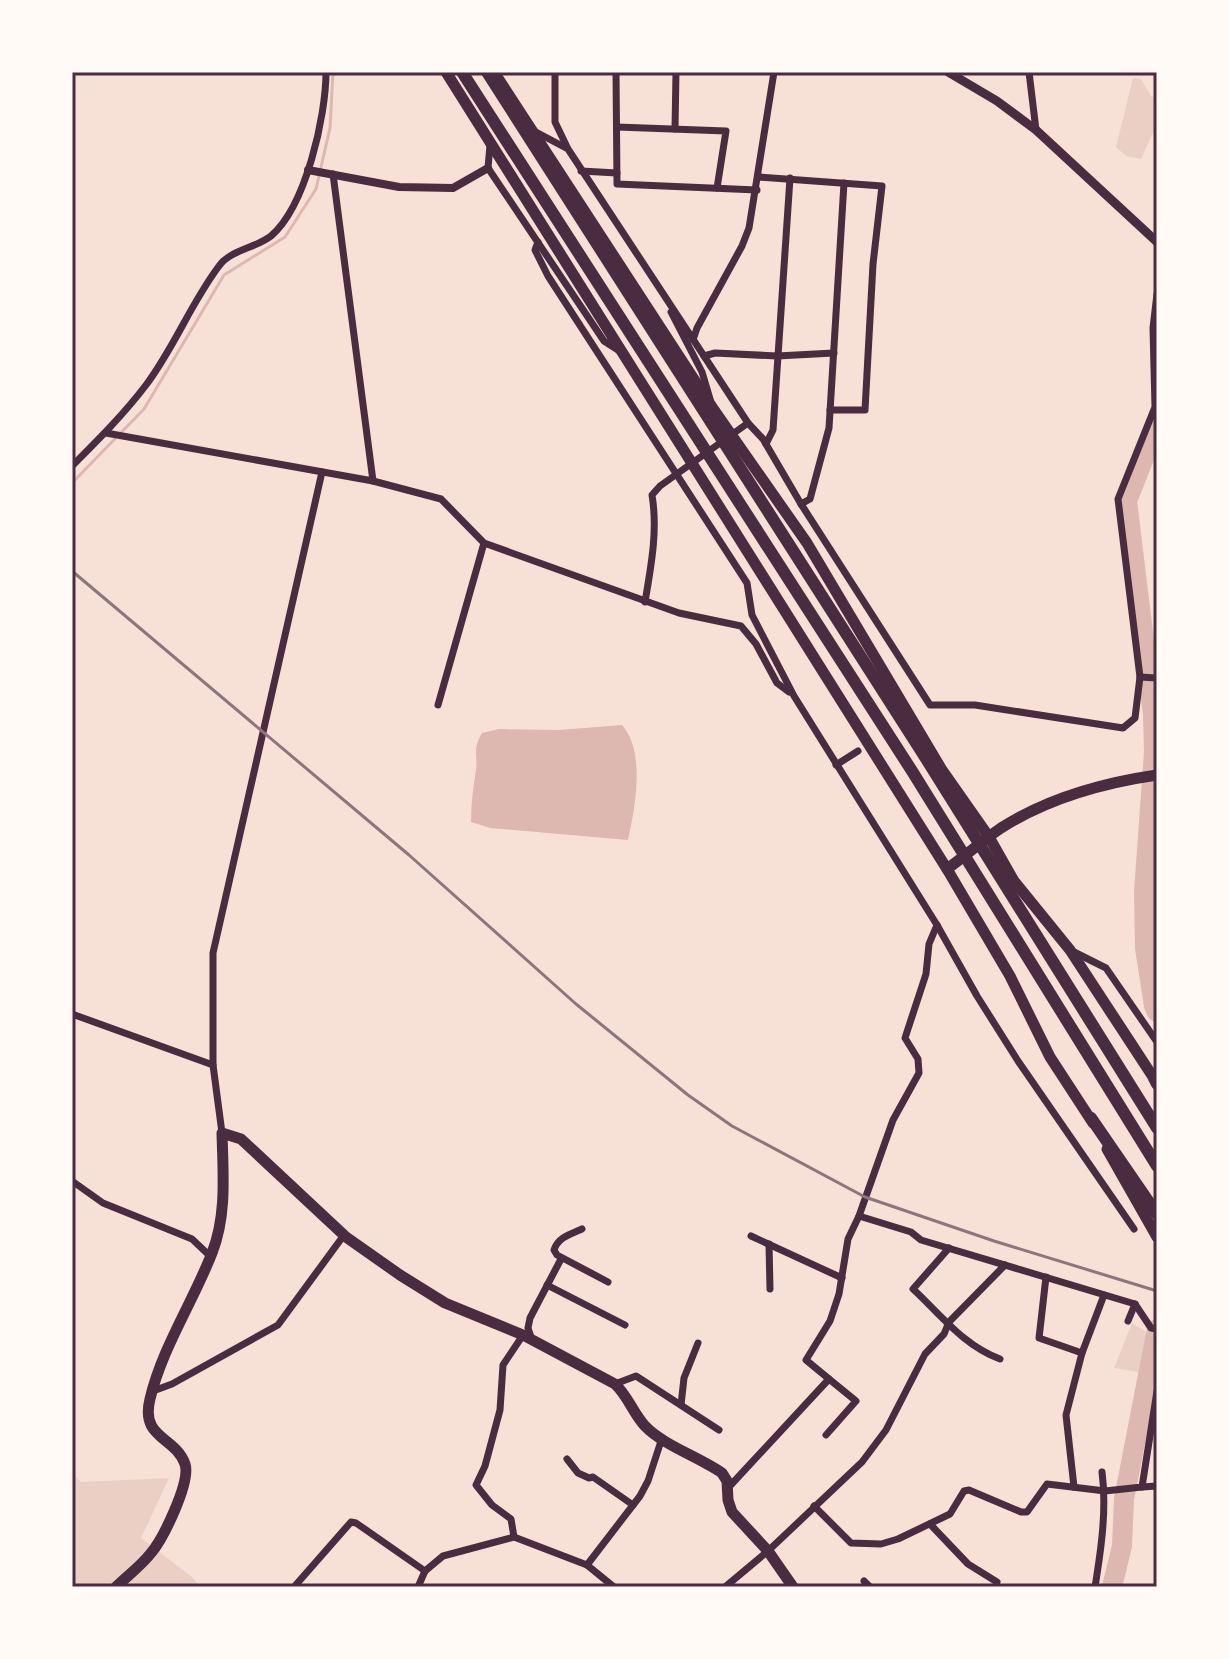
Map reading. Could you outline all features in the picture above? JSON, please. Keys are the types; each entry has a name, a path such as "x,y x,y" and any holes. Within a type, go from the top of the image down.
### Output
{"highway":[{"path":"462,72 920,785 1157,1166"},
{"path":"487,72 925,757 1157,1128"},
{"path":"1091,1118 1157,1214"}],"main road":[{"path":"446,72 947,869 1010,976 1050,1057 1091,1118 1157,1237"},
{"path":"494,72 714,410 807,543 942,770 989,837 1014,881 1070,950 1156,1082"},
{"path":"948,72 997,101 1036,130 1157,242"},
{"path":"947,869 989,837 1047,804 1108,783 1151,776"},
{"path":"116,1587 152,1553 186,1476 185,1465 179,1455 151,1426 148,1416 152,1392 211,1257 219,1228 224,1198 222,1133 241,1139 344,1235 390,1269 445,1303 527,1337 615,1384 645,1426 722,1473 732,1512 768,1551 793,1587"}],"street":[{"path":"72,466 106,433 147,384 221,262 271,236 295,203 308,170 326,94 326,72"},
{"path":"555,72 555,122 581,171 748,423 766,444 930,705 975,705 1123,728 1135,718 1140,677 1118,499 1155,407 1153,328 1157,294"},
{"path":"616,72 617,184 757,190"},
{"path":"675,129 676,72"},
{"path":"693,340 749,228 774,72"},
{"path":"1029,72 1036,130"},
{"path":"617,127 726,131 717,188"},
{"path":"530,129 568,149"},
{"path":"490,143 488,168 604,341 626,355"},
{"path":"308,170 399,187 453,188 488,168"},
{"path":"581,171 617,173"},
{"path":"333,174 373,481"},
{"path":"759,177 882,186 873,264 865,410 830,410"},
{"path":"766,444 773,430 790,178"},
{"path":"801,504 810,499 829,428 844,183"},
{"path":"538,242 535,250 548,276 747,583 752,615 794,696 1018,1061 1134,1229"},
{"path":"664,295 681,336 702,372 714,410"},
{"path":"704,356 715,353 777,356 834,353"},
{"path":"645,602 653,556 655,511 652,495 748,423"},
{"path":"106,433 373,481 441,499 484,543 679,613 741,626 756,644 777,683 794,696"},
{"path":"222,1133 213,1065 213,953 322,472"},
{"path":"438,705 484,543"},
{"path":"1140,677 1157,678"},
{"path":"836,765 858,751"},
{"path":"826,1435 856,1401 806,1360 830,1321 839,1294 848,1239 893,1120 919,1073 918,1059 905,1038 926,974 929,944 937,925"},
{"path":"1070,950 1106,968 1157,1042"},
{"path":"72,1014 213,1065"},
{"path":"72,1181 103,1203 192,1239 211,1257"},
{"path":"859,1216 911,1232 921,1240 1135,1304 1154,1328"},
{"path":"582,1229 561,1238 554,1250 561,1259 608,1282"},
{"path":"152,1392 278,1325 344,1235"},
{"path":"751,1236 842,1278"},
{"path":"769,1244 770,1289"},
{"path":"949,1248 913,1289 960,1336 981,1352 1000,1359"},
{"path":"514,1537 511,1519 492,1505 476,1485 485,1466 500,1410 503,1365 527,1337 530,1318 561,1259"},
{"path":"725,1587 862,1462 886,1430 925,1354 944,1334 949,1322 1005,1265"},
{"path":"1046,1277 1039,1338 1082,1353"},
{"path":"547,1285 625,1325"},
{"path":"1074,1487 1066,1415 1082,1353 1104,1295"},
{"path":"1128,1321 1135,1304"},
{"path":"681,1405 684,1378 698,1343"},
{"path":"615,1384 636,1376 719,1430"},
{"path":"728,1488 829,1379"},
{"path":"1142,1487 1157,1391"},
{"path":"587,1565 648,1481 662,1438"},
{"path":"567,1459 578,1473 593,1477 633,1505"},
{"path":"1095,1587 1105,1491 1102,1472"},
{"path":"814,1506 851,1543 881,1544 950,1514 964,1491 969,1490 1027,1512 1047,1484 1105,1491 1157,1486"},
{"path":"294,1587 351,1522 425,1571"},
{"path":"930,1524 968,1564 997,1582"},
{"path":"418,1587 425,1571 443,1556 514,1537 587,1565 614,1587"}],"shaded area":[{"path":"1133,78 1141,79 1151,96 1157,98 1157,124 1141,159 1126,156 1116,147"},
{"path":"622,725 634,750 637,781 628,840 490,828 471,822 476,748 482,733 499,729 559,730"},
{"path":"1132,1323 1151,1335 1143,1373 1114,1368"},
{"path":"72,1473 81,1482 169,1478 141,1538 192,1577 200,1587 72,1587"}],"waterway":[{"path":"72,483 144,409 224,275 285,237 316,189 330,128 333,72"},
{"path":"1157,425 1127,501 1153,714 1154,752 1144,892 1145,948 1157,1012"},
{"path":"1112,1587 1122,1546 1124,1499 1157,1329"}],"railway":[{"path":"72,571 409,855 576,1004 688,1095 732,1126 865,1197 1157,1291"}]}
